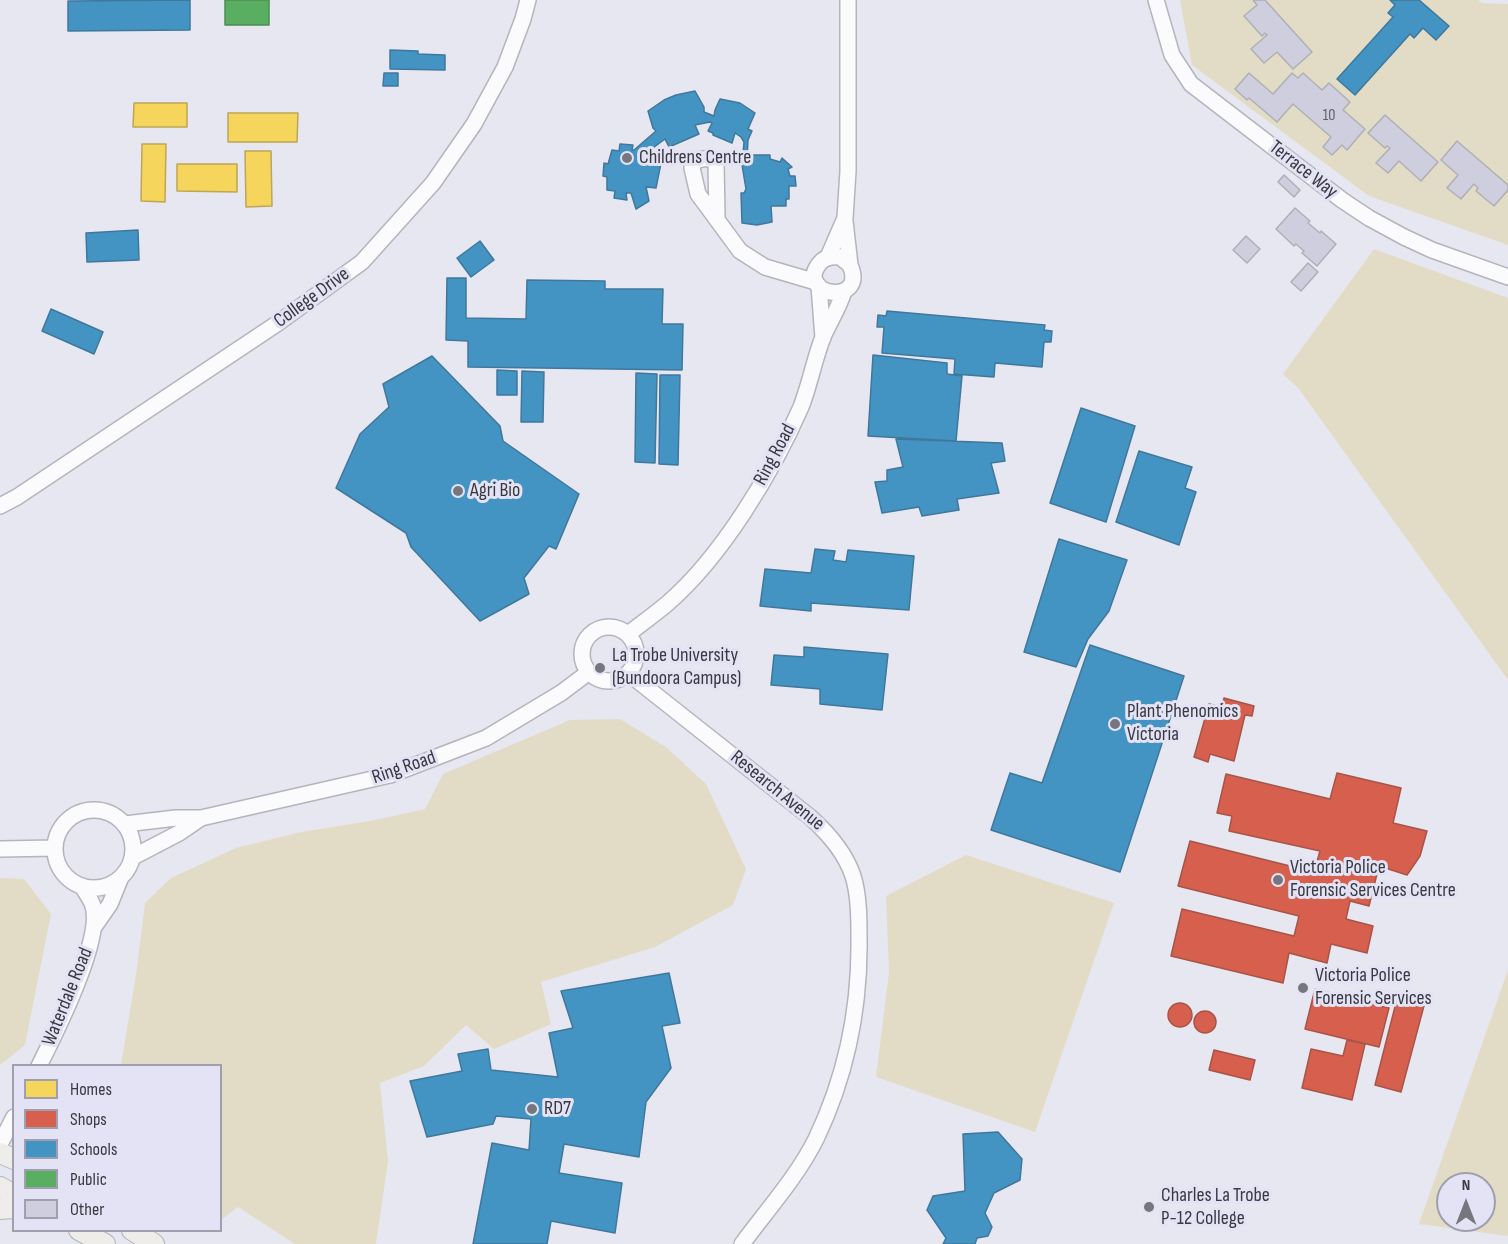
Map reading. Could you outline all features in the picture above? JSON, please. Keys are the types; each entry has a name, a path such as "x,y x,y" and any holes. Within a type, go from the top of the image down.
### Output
{"main road":[{"path":"83,1232 105,1244"},
{"path":"135,1232 154,1244"}],"street":[{"name":"College Drive","path":"0,506 17,497 278,323 362,262 433,183 474,124 505,67 528,0"},
{"path":"845,218 824,260 815,271 818,284 823,290 833,294 844,291 851,282 852,270 845,218 848,171 848,0"},
{"name":"Terrace Way","path":"1156,0 1172,55 1191,84 1342,200 1369,218 1432,250 1508,277"},
{"path":"717,218 740,251 756,263 818,284"},
{"path":"775,270 840,257 850,265"},
{"name":"Ring Road","path":"818,284 823,338"},
{"name":"Ring Road","path":"628,634 668,603 692,579 746,508 776,458 801,407 823,338 844,291"},
{"path":"606,627 628,634 636,649 636,658 628,673 612,680 604,680 589,672 582,657 582,648 591,634 606,627"},
{"name":"Ring Road","path":"125,824 176,818 201,818 390,775 486,738 561,693 589,672"},
{"name":"Research Avenue","path":"628,673 829,834 853,877 859,926 860,976 851,1037 841,1075 815,1139 797,1170 742,1244"},
{"path":"100,810 110,813 125,824 133,845 133,857 122,878 103,887 81,886 67,878 58,865 55,848 55,841 62,826 69,818 78,813 100,810"},
{"name":"Ring Road","path":"133,857 179,833 201,818"},
{"path":"0,849 55,848"},
{"name":"Waterdale Road","path":"94,927 110,904 122,878"},
{"name":"Waterdale Road","path":"39,1064 81,973 94,927 93,904 81,886"},
{"path":"0,1144 12,1121"}],"shaded area":[{"path":"1180,0 1478,0 1482,3 1508,4 1508,245 1369,196 1192,65"},
{"path":"1374,249 1508,298 1508,680 1299,389 1283,374"},
{"path":"620,719 666,747 706,784 746,869 733,905 655,947 541,982 551,1024 494,1049 466,1025 424,1066 380,1083 388,1161 376,1244 295,1244 238,1207 222,1219 222,1064 121,1064 145,903 171,878 236,848 301,832 425,809 443,774 570,720"},
{"path":"966,855 1114,903 1035,1132 876,1077 889,972 886,896"},
{"path":"0,878 24,879 51,914 25,1045 0,1065"},
{"path":"1508,970 1508,1236 1478,1232 1496,1232 1496,1172 1437,1172"},
{"path":"1436,1175 1436,1226 1419,1224"}],"building: Homes":[{"path":"134,103 187,103 187,127 133,127"},
{"path":"228,113 298,113 297,142 228,142"},
{"path":"142,144 166,144 165,202 141,201"},
{"path":"245,151 271,151 272,206 246,207"},
{"path":"177,164 237,164 237,192 177,191"}],"building: Shops":[{"path":"1224,698 1254,706 1252,716 1245,715 1234,761 1210,754 1208,762 1194,757 1209,704 1222,707"},
{"name":"Victoria Police Forensic Services Centre","path":"1337,773 1401,788 1393,823 1427,831 1420,856 1407,875 1379,866 1369,906 1350,901 1346,919 1373,926 1367,953 1331,944 1327,963 1289,953 1283,983 1171,956 1182,909 1294,936 1299,916 1178,886 1190,841 1314,872 1320,851 1229,831 1232,816 1217,813 1226,774 1330,799"},
{"path":"1315,989 1389,1008 1379,1047 1305,1029"},
{"path":"1398,995 1425,1002 1401,1092 1375,1085"},
{"path":"1180,1003 1185,1004 1191,1010 1191,1020 1185,1026 1180,1027 1175,1026 1169,1020 1168,1015 1169,1010 1175,1004"},
{"path":"1205,1011 1213,1014 1216,1022 1213,1030 1205,1033 1197,1030 1194,1022 1197,1014"},
{"path":"1347,1040 1365,1044 1352,1100 1302,1088 1311,1049 1343,1056"},
{"path":"1214,1050 1255,1060 1250,1080 1209,1070"}],"building: Schools":[{"path":"190,0 190,30 68,31 68,1"},
{"path":"1390,0 1419,0 1449,26 1436,40 1423,28 1414,38 1410,34 1355,95 1337,79 1393,17 1388,13 1395,5"},
{"path":"390,50 445,55 445,70 390,69"},
{"path":"384,73 398,73 398,86 383,86"},
{"name":"Childrens Centre","path":"695,91 704,107 704,112 714,116 720,99 740,103 755,113 748,129 752,131 748,140 747,160 749,155 770,155 770,159 780,162 782,158 792,167 788,169 790,176 795,176 796,186 789,186 789,199 786,199 786,206 771,206 772,222 757,225 742,223 741,193 744,193 746,189 742,165 744,142 735,133 732,143 713,135 708,131 712,123 710,122 695,125 699,134 669,147 665,139 649,151 643,161 661,163 656,188 646,187 649,201 636,209 631,193 626,193 627,200 614,198 615,191 607,190 607,177 603,176 604,163 608,164 612,150 619,151 620,144 633,145 632,150 634,150 656,131 648,111 664,100"},
{"path":"138,230 139,260 87,262 86,233"},
{"path":"480,241 494,260 471,277 457,258"},
{"path":"447,278 466,278 466,318 526,319 527,280 605,281 605,289 663,289 662,324 683,324 682,370 468,367 468,341 446,340"},
{"path":"51,309 103,332 94,354 42,331"},
{"path":"887,311 1045,325 1044,330 1052,331 1051,342 1044,342 1042,367 995,363 994,377 954,374 955,359 882,353 884,327 877,327 878,315 886,316"},
{"path":"873,355 947,363 947,374 962,376 956,441 868,436"},
{"name":"Agri Bio","path":"432,356 500,426 503,441 579,494 556,549 549,546 524,578 529,594 480,621 411,547 406,533 336,488 360,434 389,407 383,384"},
{"path":"497,370 517,371 517,395 497,395"},
{"path":"522,371 544,372 543,422 521,422"},
{"path":"636,373 657,374 655,463 635,462"},
{"path":"660,375 680,375 678,465 659,464"},
{"path":"1081,408 1135,426 1106,522 1050,503"},
{"path":"896,439 1002,443 1005,461 991,463 999,493 957,499 959,510 922,516 919,507 882,513 875,482 887,481 887,470 903,467"},
{"path":"1139,451 1192,467 1185,488 1196,492 1179,545 1116,522"},
{"path":"1059,539 1127,560 1109,611 1088,639 1076,667 1024,652"},
{"path":"815,549 835,551 833,560 846,562 848,550 914,556 909,610 811,603 811,611 760,606 765,569 811,573"},
{"name":"Plant Phenomics Victoria","path":"1090,645 1184,676 1120,872 991,830 1010,773 1042,783"},
{"path":"804,647 888,654 882,710 820,704 820,689 771,685 774,655 804,657"},
{"name":"RD7","path":"669,973 680,1023 662,1026 671,1068 646,1102 639,1157 564,1144 559,1173 622,1183 615,1233 551,1221 547,1244 473,1244 492,1143 529,1150 531,1119 496,1116 493,1124 427,1137 410,1081 462,1071 458,1054 488,1049 491,1070 558,1077 549,1033 573,1028 561,991"},
{"path":"998,1132 1022,1159 1020,1180 994,1193 985,1213 992,1227 988,1236 977,1238 975,1244 943,1244 946,1238 927,1210 933,1196 965,1191 963,1134"}],"building: Public":[{"path":"225,0 269,0 269,25 225,25"}],"building: Other":[{"path":"1253,0 1265,0 1312,52 1293,69 1277,52 1264,63 1251,49 1267,35 1265,33 1262,36 1244,16 1257,5"},
{"path":"1249,73 1273,94 1292,73 1298,78 1303,73 1322,90 1329,83 1350,102 1343,110 1365,129 1347,150 1342,145 1332,155 1323,147 1331,137 1293,104 1277,122 1235,89"},
{"path":"1385,115 1438,162 1421,181 1399,161 1388,173 1376,163 1390,148 1387,146 1385,148 1368,133"},
{"path":"1457,141 1508,185 1508,190 1494,206 1476,191 1478,188 1474,184 1461,199 1447,188 1458,175 1441,160"},
{"path":"1284,175 1300,190 1294,197 1278,182"},
{"path":"1295,208 1310,221 1308,223 1336,244 1317,266 1302,253 1304,251 1296,244 1294,246 1276,229"},
{"path":"1246,236 1260,249 1247,263 1233,250"},
{"path":"1308,263 1318,272 1301,291 1291,282"}],"place":[{"name":"Childrens Centre","path":"627,158"},
{"name":"Agri Bio","path":"458,491"},
{"name":"La Trobe University (Bundoora Campus)","path":"600,668"},
{"name":"Plant Phenomics Victoria","path":"1115,724"},
{"name":"Victoria Police Forensic Services Centre","path":"1278,880"},
{"name":"Victoria Police Forensic Services","path":"1303,988"},
{"name":"RD7","path":"532,1109"},
{"name":"Charles La Trobe P-12 College","path":"1149,1207"}]}
